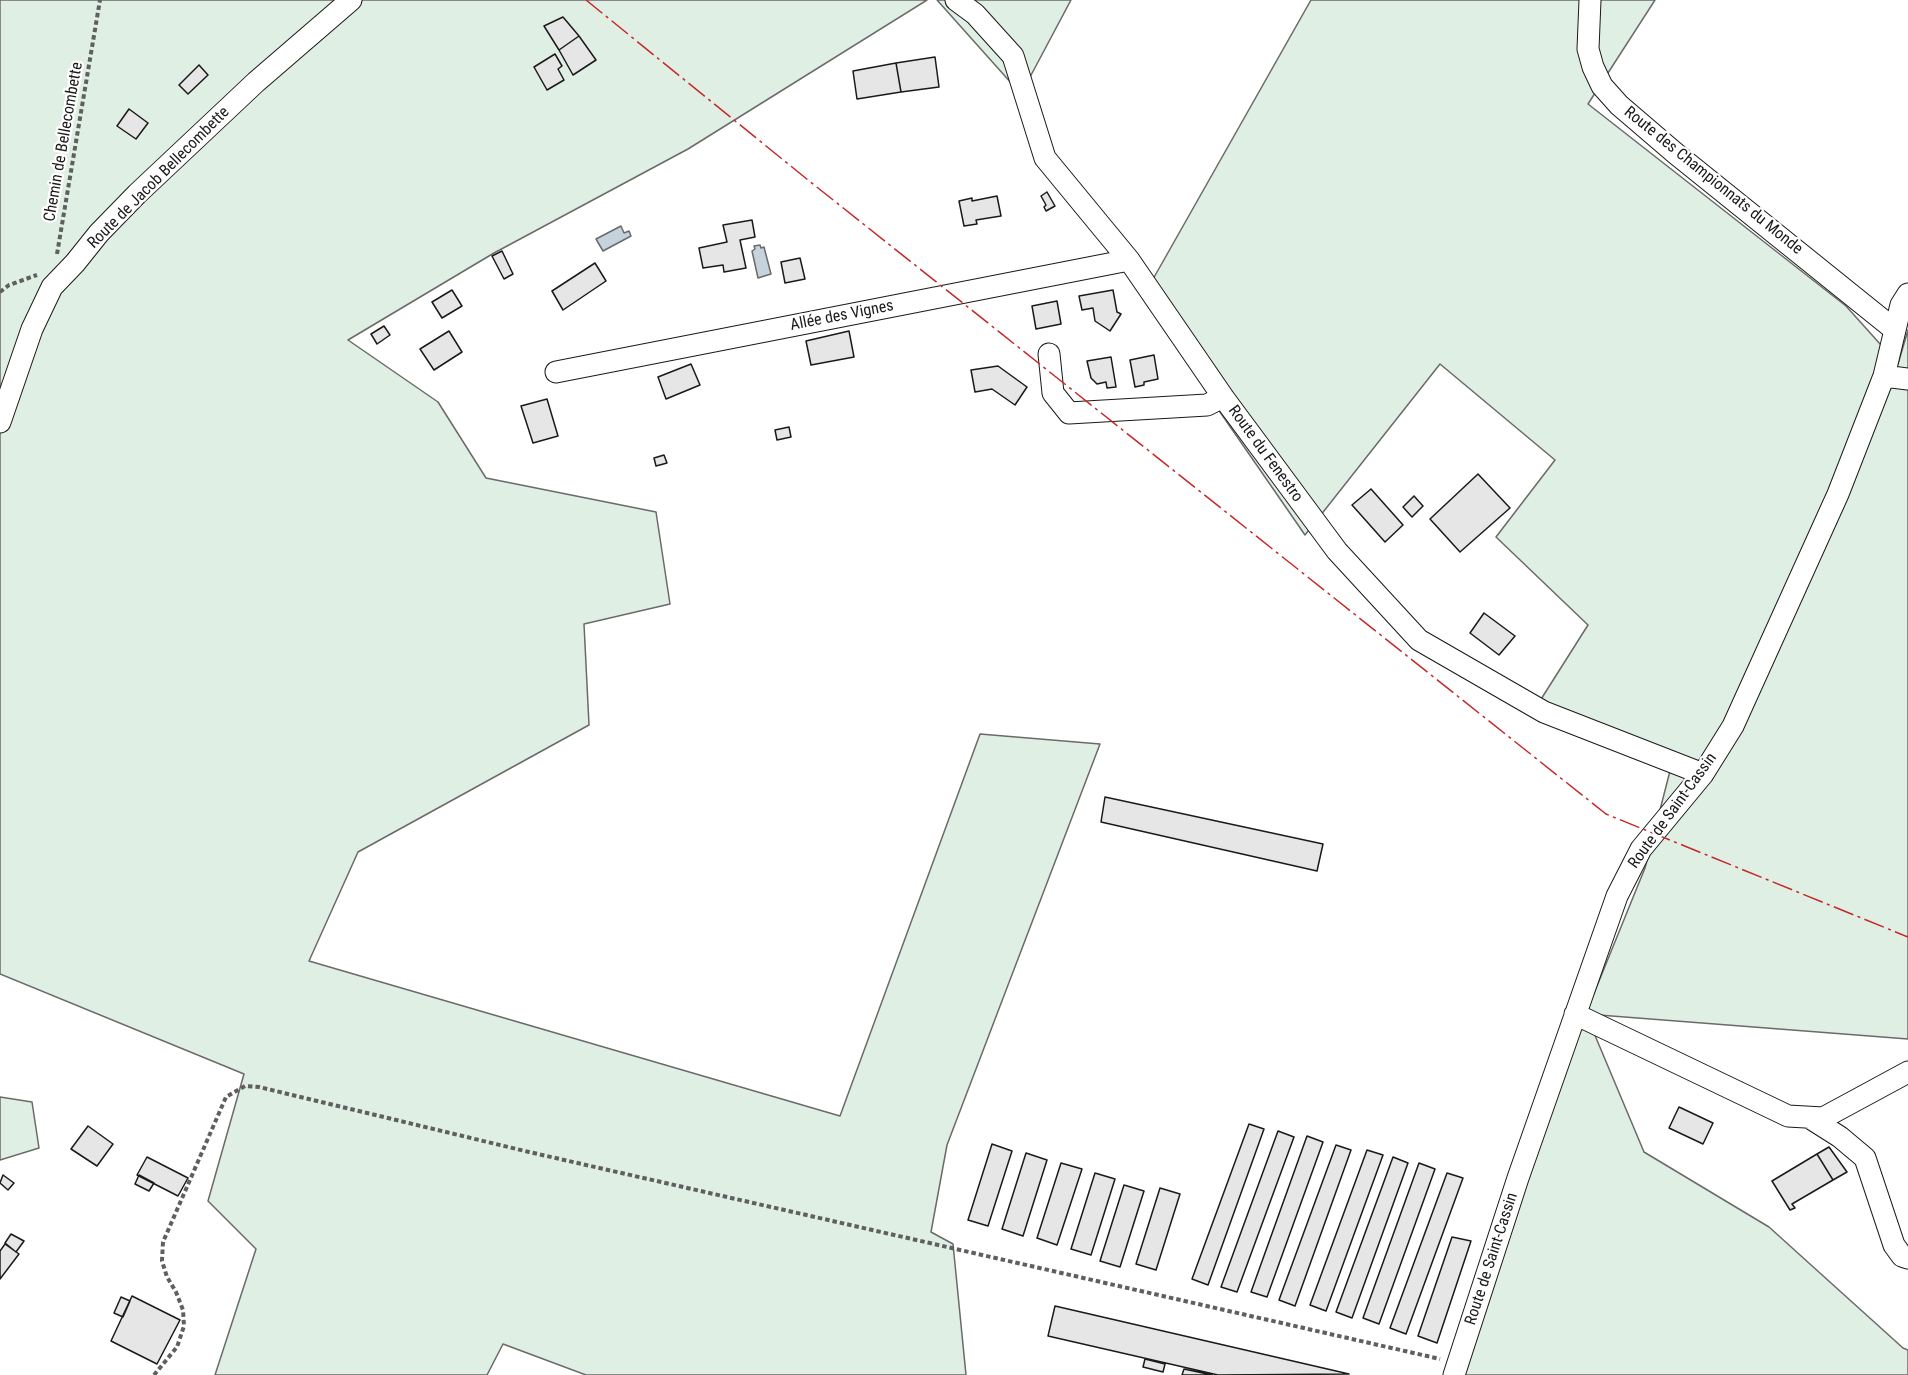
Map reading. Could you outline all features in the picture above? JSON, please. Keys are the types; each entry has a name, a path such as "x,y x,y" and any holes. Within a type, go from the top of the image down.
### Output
{"street":[{"name":"Route de Jacob Bellecombette","path":"0,422 32,329 53,278 75,262 99,233 137,194 256,82 351,0"},
{"name":"Route du Fenestro","path":"957,0 975,14 1013,56 1045,158 1129,260 1223,397 1337,551 1419,640 1544,711 1703,774"},
{"name":"Route des Championnats du Monde","path":"1590,0 1588,49 1602,86 1619,105 1675,153 1895,330"},
{"name":"Allée des Vignes","path":"556,372 1129,260"},
{"name":"Route de Saint-Cassin","path":"1456,1369 1518,1178 1617,896 1641,849 1703,774 1733,726 1834,505 1884,375 1901,305 1908,294"},
{"path":"1049,354 1053,393 1069,413 1207,405 1223,397"},
{"path":"1884,375 1908,379"},
{"path":"1575,1014 1788,1116 1823,1118 1908,1072"},
{"path":"1810,1118 1840,1137 1865,1158 1894,1245 1902,1256 1908,1258"}],"path":[{"name":"Chemin de Bellecombette","path":"57,257 100,0"},
{"path":"0,292 9,285 53,278"},
{"path":"154,1375 177,1347 184,1326 183,1310 162,1261 163,1242 226,1097 245,1086 259,1087 1456,1369"}],"green space":[{"path":"0,0 927,0 688,149 494,253 348,340 438,402 486,478 656,512 670,604 584,624 589,725 358,852 309,961 840,1116 980,734 1100,744 947,1145 931,1232 953,1244 966,1375 586,1375 503,1344 487,1375 215,1375 256,1249 208,1201 244,1074 0,974"},
{"path":"937,0 1071,0 1021,94"},
{"path":"1311,0 1655,0 1588,104 1846,306 1898,364 1908,330 1908,1039 1586,1014 1644,1152 1769,1227 1903,1348 1908,1350 1908,1375 1455,1375 1586,1013 1645,868 1670,771 1531,715 1588,625 1496,537 1555,460 1440,364 1305,535 1220,412 1144,295"},
{"path":"0,1097 32,1102 39,1148 0,1160"}],"shaded area":[{"path":"621,226 624,233 629,231 631,236 603,251 596,239"},
{"path":"760,245 761,248 764,247 771,274 758,278 752,251 755,249 754,246"}],"building":[{"path":"563,17 579,36 559,50 544,26"},
{"path":"579,36 596,60 573,75 559,50"},
{"path":"555,54 562,66 558,69 564,80 547,90 534,67"},
{"path":"935,57 939,87 901,92 896,63"},
{"path":"896,63 901,92 857,99 853,71"},
{"path":"199,65 208,75 188,94 179,85"},
{"path":"129,109 148,123 136,139 117,126"},
{"path":"1047,192 1055,206 1046,211 1044,207 1046,205 1041,196"},
{"path":"997,196 1001,216 976,220 977,224 964,226 959,201"},
{"path":"752,220 755,237 740,240 746,268 724,272 723,265 703,268 699,248 727,242 723,225"},
{"path":"502,251 513,274 504,279 492,256"},
{"path":"800,258 805,279 785,283 781,262"},
{"path":"595,263 606,281 563,310 552,291"},
{"path":"452,290 462,306 442,318 432,302"},
{"path":"1113,290 1117,312 1121,314 1110,331 1095,321 1093,308 1082,310 1079,296"},
{"path":"1057,301 1061,324 1036,329 1032,306"},
{"path":"384,326 390,335 377,344 371,334"},
{"path":"449,331 462,352 434,370 420,349"},
{"path":"849,331 854,357 811,365 806,341"},
{"path":"1154,355 1158,379 1135,387 1130,360"},
{"path":"1111,357 1116,387 1107,388 1106,382 1097,384 1091,378 1087,361"},
{"path":"691,364 700,385 666,399 658,377"},
{"path":"998,366 1027,387 1015,405 992,389 975,392 971,370"},
{"path":"547,399 558,436 533,443 521,406"},
{"path":"789,427 791,437 777,440 775,430"},
{"path":"664,455 667,463 656,466 654,458"},
{"path":"1478,474 1510,508 1460,552 1430,519"},
{"path":"1371,489 1403,525 1385,542 1352,505"},
{"path":"1414,496 1423,506 1412,517 1403,507"},
{"path":"1484,613 1515,636 1499,655 1470,633"},
{"path":"1105,797 1323,844 1317,871 1101,822"},
{"path":"1679,1107 1713,1123 1703,1144 1669,1128"},
{"path":"1249,1124 1264,1129 1208,1285 1192,1279"},
{"path":"88,1126 113,1144 97,1166 71,1149"},
{"path":"1278,1131 1294,1137 1237,1292 1221,1287"},
{"path":"1307,1136 1323,1142 1267,1297 1251,1292"},
{"path":"992,1144 1012,1151 988,1226 968,1220"},
{"path":"1336,1145 1351,1150 1295,1306 1279,1300"},
{"path":"1829,1147 1847,1172 1833,1180 1817,1154"},
{"path":"1367,1150 1383,1155 1326,1311 1310,1305"},
{"path":"1026,1153 1047,1160 1023,1236 1002,1229"},
{"path":"1817,1154 1833,1180 1792,1204 1795,1208 1790,1210 1772,1181"},
{"path":"147,1157 188,1178 178,1196 137,1175"},
{"path":"1393,1157 1408,1163 1352,1318 1336,1312"},
{"path":"1061,1163 1082,1169 1057,1245 1037,1238"},
{"path":"1419,1163 1435,1169 1379,1324 1363,1318"},
{"path":"1095,1173 1115,1179 1091,1255 1071,1249"},
{"path":"1447,1173 1463,1178 1406,1334 1390,1328"},
{"path":"3,1175 14,1183 8,1190 0,1183"},
{"path":"139,1175 154,1183 149,1191 135,1184"},
{"path":"1124,1185 1144,1191 1120,1267 1100,1261"},
{"path":"1160,1188 1180,1194 1156,1270 1136,1264"},
{"path":"11,1234 24,1241 16,1252 5,1243"},
{"path":"1452,1237 1471,1241 1437,1343 1418,1336"},
{"path":"5,1244 19,1254 0,1279 0,1251"},
{"path":"132,1296 180,1320 157,1364 111,1341"},
{"path":"121,1297 130,1301 123,1317 114,1313"},
{"path":"1055,1306 1349,1374 1218,1375 1048,1336"},
{"path":"1145,1359 1165,1364 1163,1372 1143,1367"},
{"path":"1184,1369 1212,1375 1182,1375"}],"power":[{"path":"586,0 808,180 1606,814 1908,937"}]}
